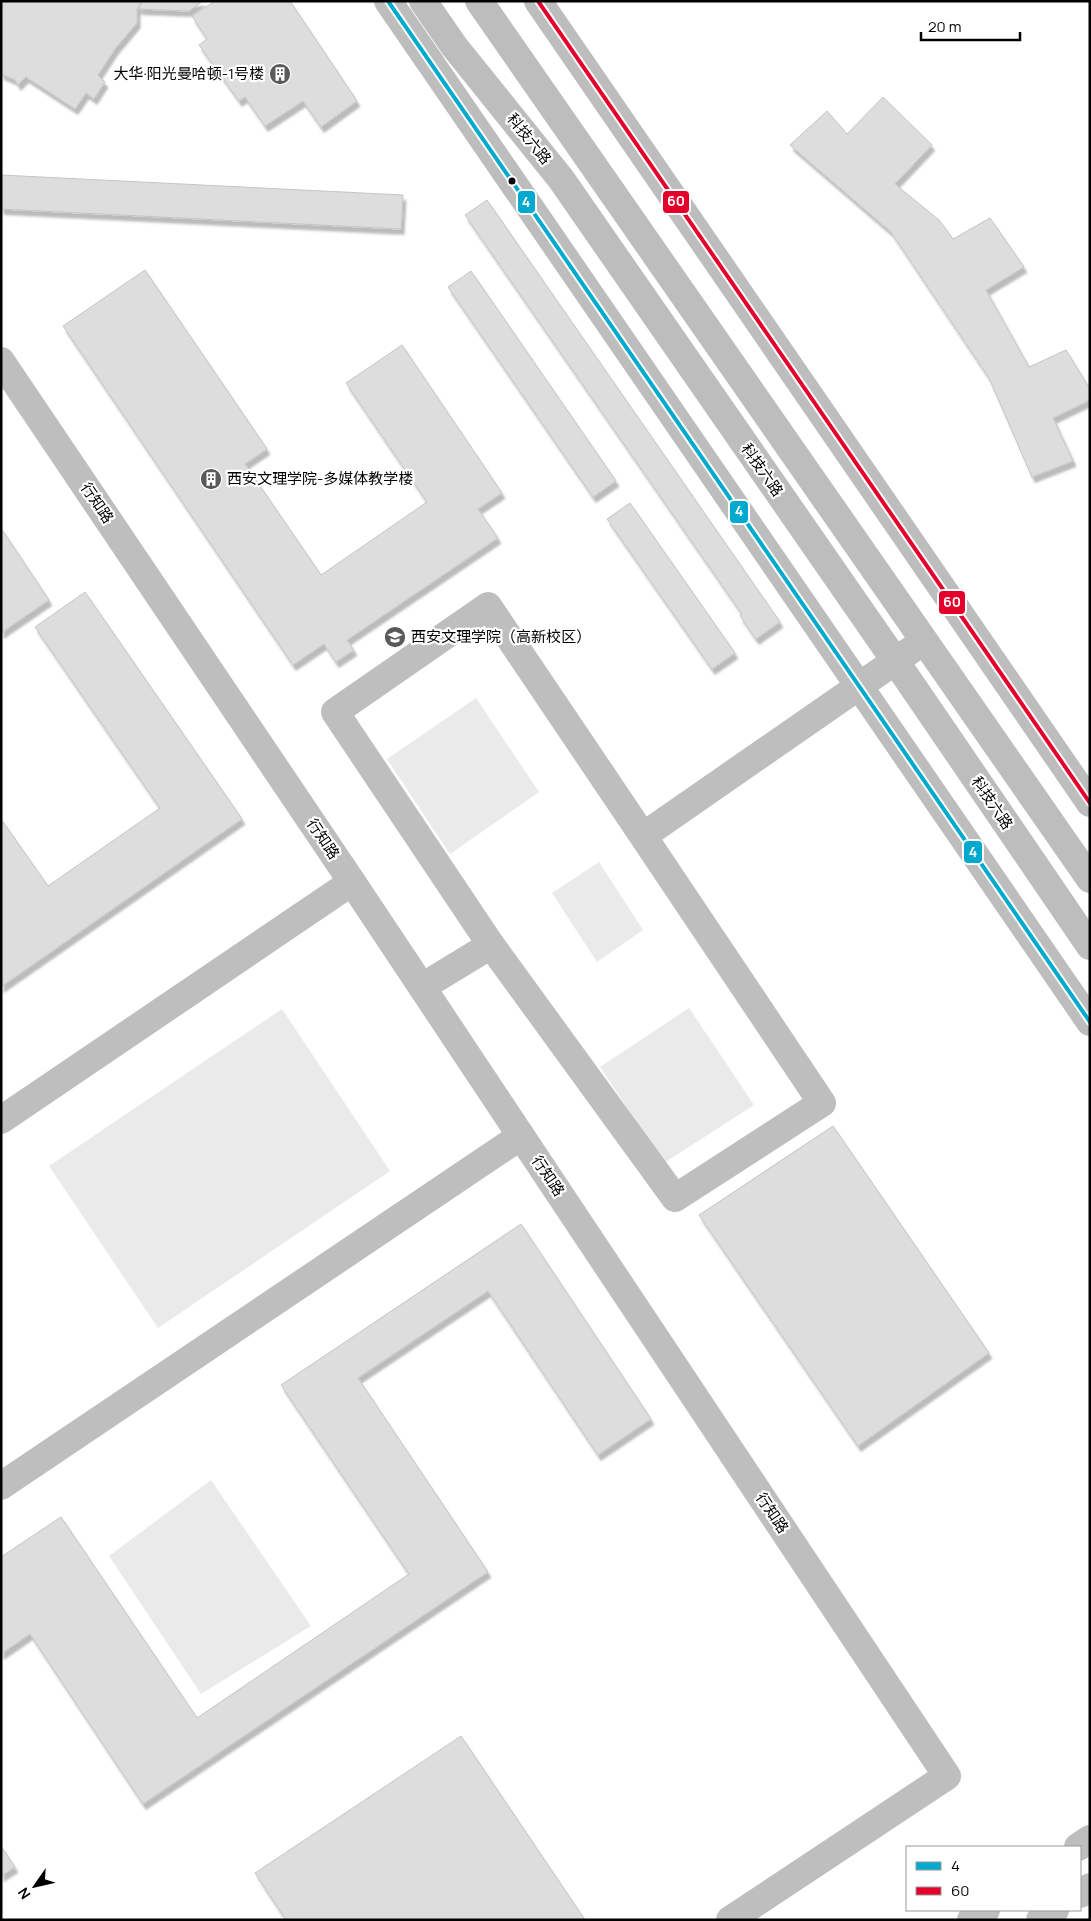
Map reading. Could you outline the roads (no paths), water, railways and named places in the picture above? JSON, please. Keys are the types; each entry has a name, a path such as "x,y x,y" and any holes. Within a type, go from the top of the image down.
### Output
{"main road":[{"path":"388,1 1090,1022"},
{"name":"科技六路","path":"423,1 454,46 561,179 896,662 1090,946"},
{"path":"479,1 1090,879"},
{"path":"538,1 1090,803"}],"street":[{"name":"行知路","path":"1,361 352,882 947,1776 730,1920"},
{"path":"488,606 643,836 822,1103 675,1198 491,946 335,712 488,606"},
{"path":"643,836 924,641"},
{"path":"1,1120 352,882"},
{"path":"422,987 491,946"},
{"path":"1,1486 521,1136"},
{"path":"1080,1846 1090,1839"},
{"path":"971,1920 984,1911"},
{"path":"1040,1920 1054,1911"}],"place":[{"name":"大华·阳光曼哈顿-1号楼","path":"280,74"},
{"name":"西安文理学院-多媒体教学楼","path":"211,479"},
{"name":"西安文理学院（高新校区）","path":"395,637"}]}
